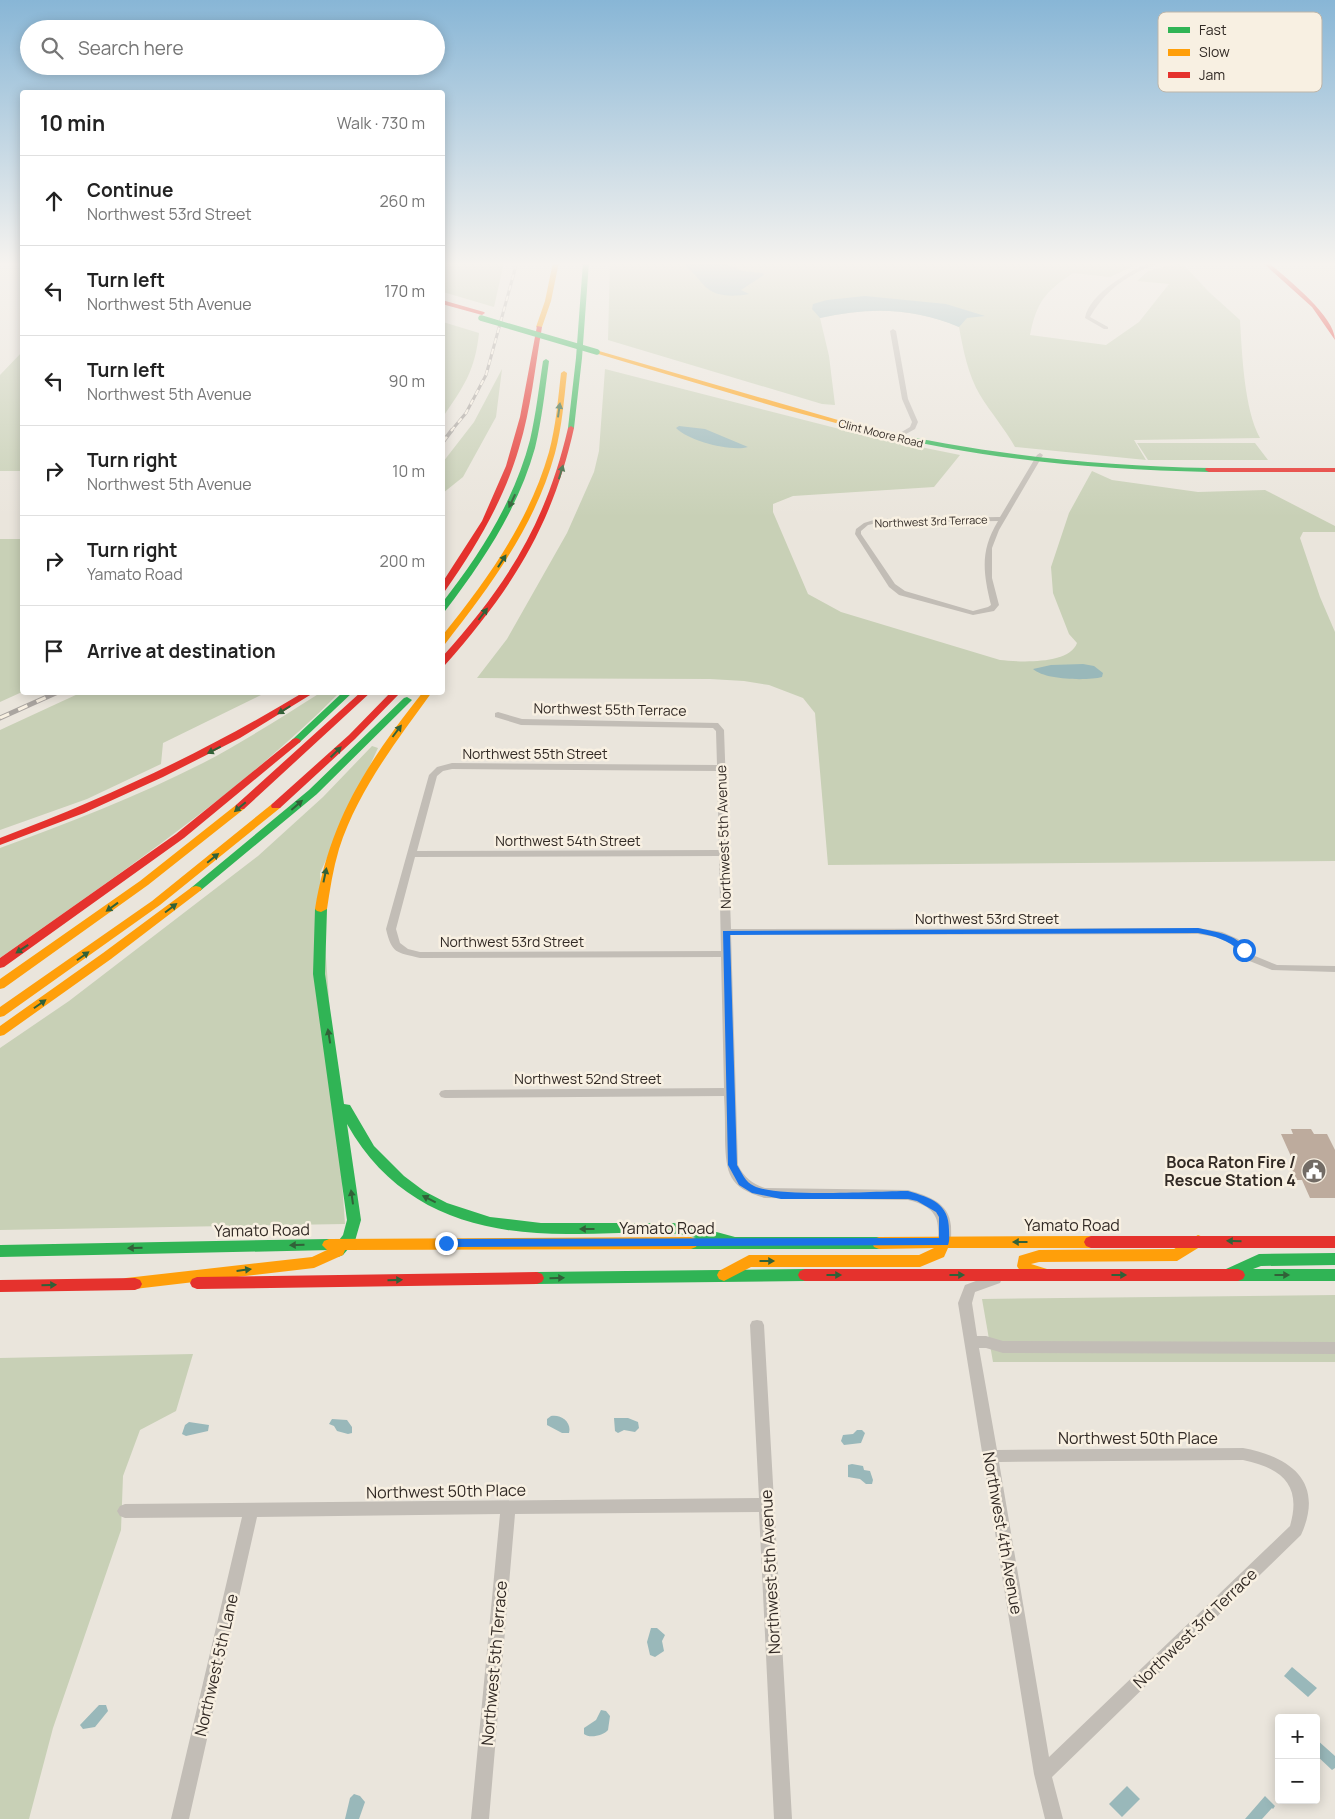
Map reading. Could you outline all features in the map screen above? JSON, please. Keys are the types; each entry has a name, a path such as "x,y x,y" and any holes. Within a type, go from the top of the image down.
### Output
{"main road":[{"path":"445,584 491,510 512,460 521,427 536,347"},
{"path":"445,605 471,571 498,527 515,494 528,459 535,432 548,347"},
{"path":"445,638 499,566 536,498 555,440 568,347"},
{"path":"445,664 513,572 537,530 555,491 571,429 580,347"},
{"name":"Clint Moore Road","path":"590,347 900,435 1038,458 1335,470"},
{"name":"Clint Moore Road","path":"1265,468 1335,464"},
{"path":"445,572 466,552"},
{"path":"445,660 453,652"},
{"path":"0,842 78,813 156,779 241,736 306,695"},
{"path":"0,964 90,902 192,827 279,756 346,695"},
{"path":"0,985 114,905 204,837 302,754 364,695"},
{"path":"0,1013 122,928 226,847 307,780 394,695"},
{"path":"0,1032 140,932 237,857 317,788 412,695"},
{"path":"126,1284 305,1264 332,1256 346,1244 352,1235 354,1217 338,1093 319,974 318,922 324,878 341,824 359,786 378,756 426,695"},
{"path":"0,836 156,779"},
{"path":"338,1093 360,1139 382,1167 422,1196 460,1213 490,1222 525,1228 673,1228 739,1244"},
{"path":"1052,1275 1029,1270 1024,1266 1024,1260 1039,1256 1178,1255 1198,1241"},
{"path":"722,1276 749,1261 920,1261 939,1253 944,1242"},
{"name":"Yamato Road","path":"0,1251 346,1244 1335,1242"},
{"path":"1227,1275 1259,1260 1335,1260"},
{"path":"0,1286 722,1276 1335,1275"}],"street":[{"path":"896,347 905,399 916,422 913,428 900,435"},
{"name":"Northwest 3rd Terrace","path":"1002,519 877,521 862,526 858,530 858,534 892,585 902,593 962,611 983,612 991,610 995,605 988,578 987,563 992,539 1038,458"},
{"name":"Northwest 55th Terrace","path":"498,715 521,722 715,725 720,730"},
{"name":"Northwest 5th Avenue","path":"720,730 732,1165 742,1183 752,1190 781,1195 908,1195 920,1198 940,1210 946,1224 944,1242"},
{"name":"Northwest 55th Street","path":"412,854 433,775 440,770 452,766 721,768"},
{"name":"Northwest 54th Street","path":"412,854 724,853"},
{"name":"Northwest 53rd Street","path":"412,854 391,929 395,946 411,954 727,954"},
{"name":"Northwest 53rd Street","path":"726,932 1198,931 1218,934 1234,941 1260,963 1276,968 1335,969"},
{"name":"Northwest 52nd Street","path":"445,1094 731,1092"},
{"name":"Northwest 4th Avenue","path":"1010,1276 980,1284 970,1289 966,1296 971,1342 1043,1774 1054,1819"},
{"name":"Northwest 5th Avenue","path":"757,1325 783,1819"},
{"path":"971,1342 986,1342 1003,1347 1335,1348"},
{"name":"Northwest 50th Place","path":"990,1456 1243,1454 1264,1457 1284,1466"},
{"name":"Northwest 3rd Terrace","path":"1043,1774 1296,1530 1302,1515 1300,1495 1294,1479 1284,1466"},
{"name":"Northwest 50th Place","path":"125,1512 767,1505"},
{"name":"Northwest 5th Terrace","path":"480,1819 508,1508"},
{"name":"Northwest 5th Lane","path":"180,1819 251,1510"}],"green space":[{"path":"445,347 477,347 475,358 467,378 445,414"},
{"path":"631,347 827,347 835,405 822,404"},
{"path":"963,347 1242,347 1247,397 1250,412 1260,438 1134,440 1146,460 1015,447 984,402 972,379"},
{"path":"20,354 20,471 0,471 0,375"},
{"path":"502,369 496,417 463,477 445,491 445,459 474,422"},
{"path":"605,369 871,437 960,455 934,487 793,496 773,504 773,512 808,594 841,612 1000,660 1031,661 1054,659 1072,650 1077,643 1069,634 1053,593 1051,567 1069,513 1092,471 1112,480 1198,492 1265,490 1335,526 1335,532 1303,532 1300,538 1320,597 1335,632 1335,861 828,865 815,713 803,698 769,685 744,681 710,679 477,678 507,639 567,533 594,472 599,451"},
{"path":"1137,443 1255,443 1268,460 1148,460"},
{"path":"0,539 20,539 20,693 0,702"},
{"path":"76,695 261,695 163,743 161,764 87,799 0,830 0,730"},
{"path":"317,695 337,695 260,766 176,833 0,958 0,848 154,787 233,747"},
{"path":"372,746 378,748 320,873 345,1224 0,1230 0,1048 69,1001 258,856 323,797"},
{"path":"1335,1295 1335,1362 993,1362 982,1299"},
{"path":"193,1354 176,1411 140,1430 123,1476 121,1530 53,1728 29,1819 0,1819 0,1358"}],"water":[{"path":"679,426 705,429 748,447 721,447 700,441 682,433 676,428"},
{"path":"1083,664 1094,666 1103,673 1102,677 1066,679 1039,673 1033,669 1051,665"},
{"path":"551,1416 558,1416 565,1420 569,1425 569,1433 562,1433 547,1425 547,1419"},
{"path":"614,1418 628,1418 638,1422 639,1428 635,1432 624,1430 618,1433 615,1431"},
{"path":"332,1419 347,1420 352,1427 352,1433 348,1434 337,1431 334,1426 329,1424"},
{"path":"189,1422 209,1425 208,1431 186,1436 182,1434 185,1425"},
{"path":"857,1430 862,1430 865,1433 861,1443 844,1445 841,1441 843,1435 853,1434"},
{"path":"848,1465 863,1466 864,1470 870,1471 873,1480 872,1484 866,1484 860,1479 848,1477"},
{"path":"651,1628 657,1628 665,1635 662,1641 664,1651 655,1657 650,1655 647,1642"},
{"path":"1292,1667 1317,1688 1308,1697 1284,1676"},
{"path":"99,1705 106,1705 108,1711 95,1727 83,1729 80,1725"},
{"path":"601,1710 606,1711 610,1716 608,1730 597,1736 584,1734 584,1728 596,1720"},
{"path":"1320,1743 1335,1756 1335,1768 1332,1770 1320,1759"},
{"path":"1127,1786 1140,1799 1122,1817 1109,1804"},
{"path":"354,1794 360,1796 365,1802 359,1819 345,1819 350,1798"},
{"path":"1265,1796 1275,1806 1273,1809 1262,1819 1245,1819"}],"building":[{"name":"Boca Raton Fire / Rescue Station 4","path":"1291,1129 1311,1129 1314,1134 1327,1134 1335,1150 1335,1198 1310,1198 1302,1180 1297,1180 1289,1163 1294,1163 1281,1134 1293,1134"}],"railway":[{"path":"451,431 466,413 486,375 494,347"},
{"path":"445,439 452,430"},
{"path":"0,718 51,695"}],"traffic: fast":[{"path":"571,428 580,347"},
{"path":"580,347 597,352"},
{"path":"445,605 483,553 516,492 534,437 546,361"},
{"path":"873,431 956,448 1040,460 1124,467 1209,470"},
{"path":"296,741 346,695"},
{"path":"196,889 313,792 407,700"},
{"path":"321,909 319,974 354,1220 350,1237 338,1251"},
{"path":"345,1108 370,1149 380,1162 399,1180 419,1195 466,1215 490,1222 541,1229 673,1228 698,1232 739,1244"},
{"path":"691,1243 879,1243"},
{"path":"0,1251 329,1245"},
{"path":"1231,1273 1259,1260 1335,1259"},
{"path":"537,1278 805,1275"},
{"path":"1238,1275 1335,1275"}],"traffic: slow":[{"path":"597,352 782,407 873,431"},
{"path":"445,638 492,576 534,504 552,452 560,412 564,373"},
{"path":"321,909 326,878 334,848 358,793 391,741 426,695"},
{"path":"0,1013 156,903 276,806"},
{"path":"0,985 144,883 240,807"},
{"path":"0,1032 107,956 196,889"},
{"path":"1042,1273 1029,1270 1024,1266 1024,1260 1039,1256 1177,1255 1198,1241"},
{"path":"724,1275 749,1261 920,1261 939,1253 944,1242"},
{"path":"879,1243 1091,1242"},
{"path":"329,1245 691,1243"},
{"path":"126,1284 314,1262 338,1251"}],"traffic: jam":[{"path":"445,585 476,539 503,485 516,447 536,347"},
{"path":"445,660 486,611 506,583 540,525 553,494 571,428"},
{"path":"1209,470 1335,470"},
{"path":"0,842 41,827 160,775 236,736 306,695"},
{"path":"240,807 364,695"},
{"path":"276,806 352,737 394,695"},
{"path":"0,964 180,836 296,741"},
{"path":"1091,1242 1335,1242"},
{"path":"805,1275 1238,1275"},
{"path":"197,1283 537,1278"},
{"path":"0,1286 135,1284"}],"place":[{"name":"Boca Raton Fire / Rescue Station 4","path":"1314,1171"}],"route":[{"path":"446,1243 944,1242 946,1224 944,1217 940,1210 920,1198 908,1195 765,1194 752,1190 742,1183 732,1165 726,932 1198,931 1218,934 1234,941 1244,950"}]}
